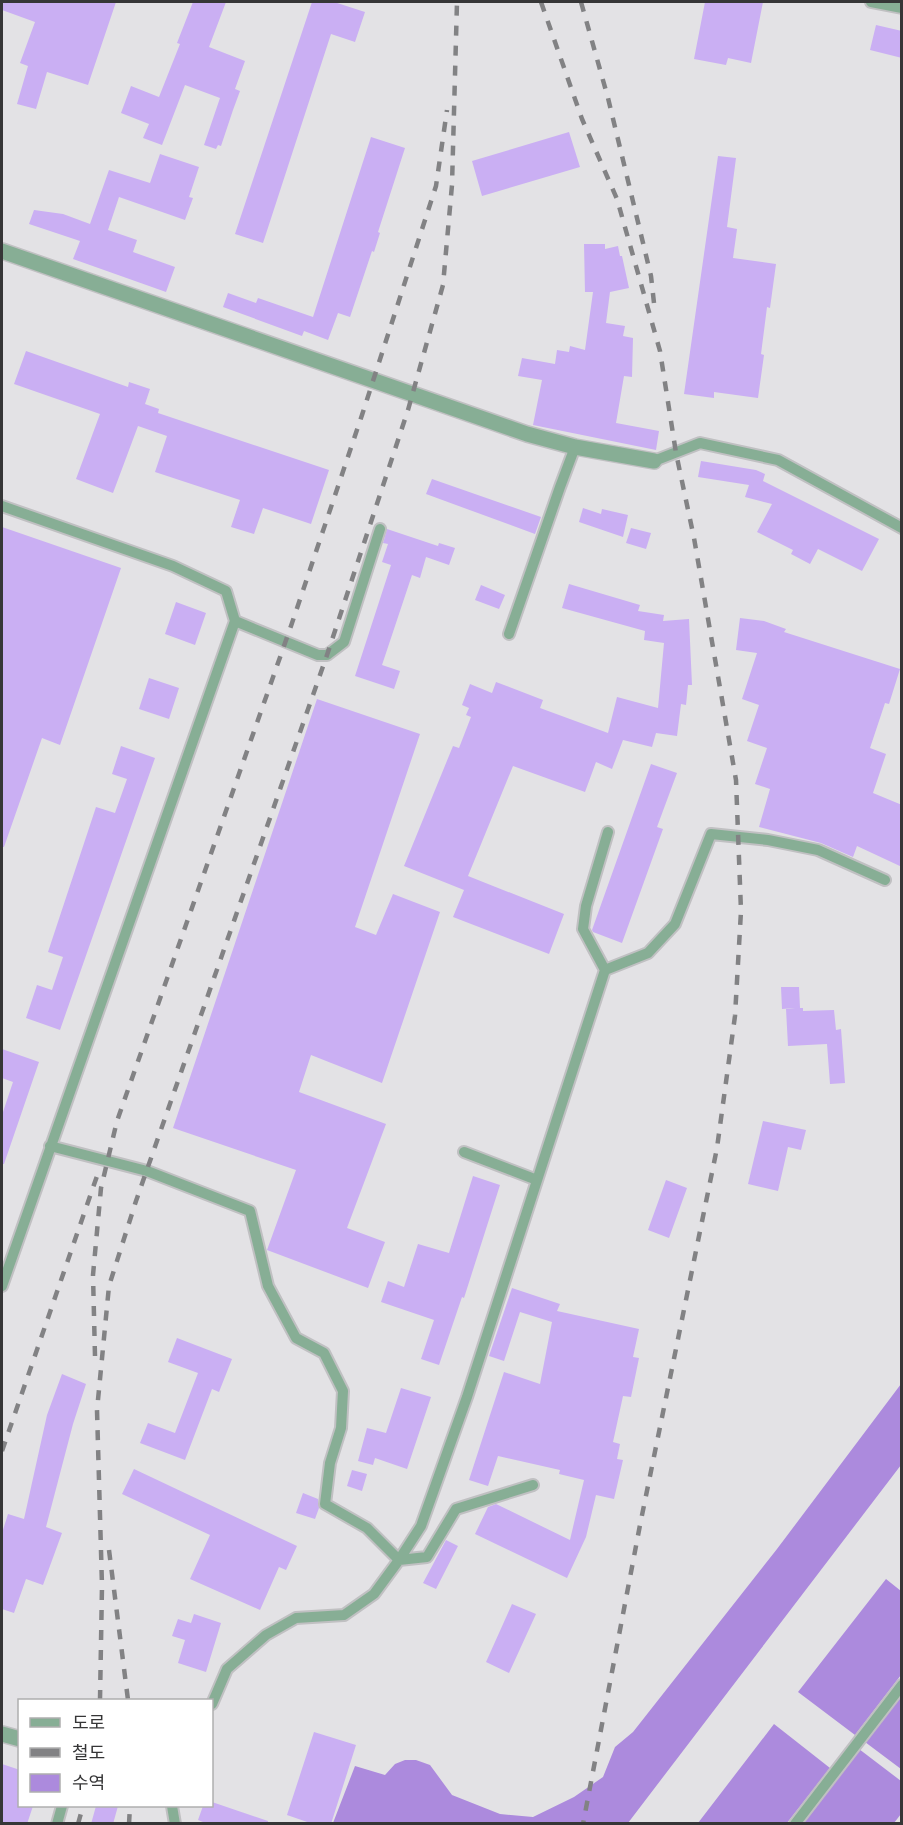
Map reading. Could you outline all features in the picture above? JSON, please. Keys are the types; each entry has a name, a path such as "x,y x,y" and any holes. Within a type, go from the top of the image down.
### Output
{"street":[{"path":"2,251 527,434 575,447 654,461"},
{"path":"2,1734 18,1738"}],"lane":[{"path":"871,2 902,8"},
{"path":"654,461 700,443 778,460 902,528"},
{"path":"509,634 575,447"},
{"path":"2,506 173,567 226,591 236,621 2,1286"},
{"path":"236,621 318,655 327,655 344,642 380,529"},
{"path":"213,1702 227,1669 266,1635 296,1618 344,1615 375,1594 421,1526 467,1396 605,970 583,929 586,906 608,832"},
{"path":"605,970 648,953 675,924 711,834 768,840 818,850 885,880"},
{"path":"50,1146 147,1171 250,1211 268,1286 296,1338 324,1353 343,1391 340,1428 330,1464 325,1504 367,1528 399,1560"},
{"path":"464,1152 537,1180"},
{"path":"399,1560 427,1557 456,1509 532,1485"},
{"path":"795,1824 902,1685"},
{"path":"57,1824 62,1807"},
{"path":"172,1807 175,1824"}],"water":[{"path":"901,1384 901,1465 628,1823 333,1823 355,1766 385,1775 395,1764 405,1760 416,1760 430,1765 452,1795 500,1814 533,1817 574,1797 603,1777 615,1747 633,1732 777,1549"},
{"path":"886,1579 901,1591 901,1675 855,1735 798,1692"},
{"path":"901,1694 901,1769 865,1742"},
{"path":"774,1724 830,1768 787,1823 698,1823"},
{"path":"859,1749 901,1781 901,1814 894,1823 802,1824"}],"building":[{"path":"2,2 116,2 88,85 47,72 36,109 17,104 28,66 20,63 35,22 2,10"},
{"path":"193,2 226,2 209,47 245,61 235,89 240,91 221,146 218,145 216,149 204,145 220,98 185,85 162,145 143,138 149,124 121,113 131,86 159,97 180,44 177,43"},
{"path":"312,2 334,2 365,12 355,42 331,34 263,243 235,234"},
{"path":"705,2 763,2 751,63 728,58 726,65 694,59"},
{"path":"876,25 902,31 902,58 870,50"},
{"path":"569,132 580,167 482,196 472,161"},
{"path":"371,137 405,148 378,232 380,233 374,252 372,251 350,317 338,313 328,340 304,331 302,336 223,307 228,293 256,303 258,298 313,317"},
{"path":"160,154 199,167 189,197 193,198 185,220 119,197 108,230 137,240 133,252 175,267 166,292 73,259 80,241 29,224 34,210 63,214 90,224 109,170 150,183"},
{"path":"718,156 736,158 727,227 737,229 733,258 776,264 770,308 767,307 758,398 714,392 714,398 684,394"},
{"path":"584,244 605,244 605,249 618,246 620,256 622,256 629,288 610,292 606,323 625,326 623,336 633,338 632,377 624,376 616,423 659,431 656,450 533,425 542,380 518,376 522,358 555,364 557,350 569,352 570,346 585,350 593,292 585,292"},
{"path":"26,351 128,387 129,382 150,389 145,404 159,409 158,413 329,470 311,524 263,508 254,534 231,527 240,500 155,472 167,436 138,426 113,493 76,479 100,414 14,384"},
{"path":"701,461 756,470 765,474 763,481 879,539 862,571 818,549 810,564 791,554 793,550 757,532 772,504 745,497 749,485 698,477"},
{"path":"432,479 541,517 535,534 426,494"},
{"path":"583,508 601,514 602,509 628,515 623,537 579,522"},
{"path":"2,527 121,568 60,745 42,738 4,847 2,847"},
{"path":"631,528 651,533 646,549 626,543"},
{"path":"387,529 438,546 439,543 455,548 449,565 426,557 420,578 412,575 382,665 400,671 394,689 355,676 391,565 382,562 388,544 383,543"},
{"path":"569,584 640,605 638,611 664,615 663,621 689,619 692,685 688,685 686,705 681,704 677,736 656,733 652,747 623,740 612,769 596,762 585,792 513,766 468,876 564,914 549,954 453,917 464,890 404,866 453,746 459,748 471,717 466,715 469,708 462,705 470,684 492,693 496,682 543,700 540,708 608,733 617,697 658,708 664,643 644,640 645,631 562,608"},
{"path":"481,585 505,595 499,609 475,600"},
{"path":"176,602 206,613 195,645 165,634"},
{"path":"740,618 764,621 786,629 784,632 900,669 889,704 885,703 870,748 886,754 873,793 902,805 902,867 857,846 853,857 821,843 759,827 770,789 755,784 767,748 747,741 759,705 742,699 757,653 736,650"},
{"path":"149,678 179,688 169,719 139,709"},
{"path":"317,699 420,734 355,927 376,935 393,894 440,912 382,1083 311,1055 299,1092 386,1124 347,1228 385,1242 368,1288 267,1250 296,1170 173,1128"},
{"path":"121,746 155,758 60,1030 26,1018 37,985 52,990 63,957 48,952 96,807 115,813 127,779 112,774"},
{"path":"651,764 677,773 657,827 663,829 622,943 592,930"},
{"path":"781,987 799,987 800,1008 803,1008 803,1011 834,1010 836,1030 841,1029 845,1083 830,1084 827,1044 788,1046 786,1009 795,1008 782,1009"},
{"path":"2,1049 39,1062 4,1164 2,1164 2,1115 13,1082 2,1078"},
{"path":"763,1121 806,1130 801,1150 788,1147 778,1191 748,1184"},
{"path":"473,1176 500,1185 464,1298 462,1297 439,1365 421,1359 434,1320 381,1302 388,1281 404,1287 418,1244 449,1253"},
{"path":"666,1180 687,1188 669,1238 648,1230"},
{"path":"512,1288 560,1304 557,1311 639,1329 633,1357 639,1358 631,1397 623,1396 613,1442 620,1444 617,1459 623,1460 614,1499 596,1495 586,1537 567,1578 475,1534 488,1507 496,1504 570,1540 584,1480 559,1474 560,1470 498,1456 488,1486 469,1480 504,1372 540,1384 552,1322 520,1312 504,1361 489,1356"},
{"path":"177,1338 232,1359 219,1392 212,1389 185,1460 140,1443 148,1423 175,1433 198,1373 168,1362"},
{"path":"62,1374 86,1384 46,1527 62,1533 43,1585 26,1579 14,1613 2,1609 2,1533 8,1514 24,1519 47,1415"},
{"path":"401,1388 431,1397 407,1469 375,1458 373,1465 358,1461 367,1428 386,1433"},
{"path":"134,1469 297,1546 286,1570 279,1567 260,1610 190,1579 210,1535 122,1494"},
{"path":"352,1470 367,1474 362,1491 347,1486"},
{"path":"303,1493 318,1499 319,1508 315,1519 296,1513"},
{"path":"446,1540 458,1546 436,1589 423,1583"},
{"path":"512,1604 536,1614 509,1673 486,1662"},
{"path":"194,1614 221,1623 206,1672 178,1663 185,1640 172,1636 178,1619 191,1623"},
{"path":"314,1732 356,1745 331,1824 313,1824 287,1815"},
{"path":"2,1764 18,1769 18,1807 33,1807 27,1824 2,1824"},
{"path":"213,1802 268,1821 268,1824 208,1824 198,1820 203,1807 213,1807"},
{"path":"96,1807 118,1807 113,1824 91,1824"}],"railway":[{"path":"100,1699 102,1586 97,1410 109,1286 136,1201 327,655 408,410 443,285 452,185 457,2"},
{"path":"541,2 582,119 617,199 660,351 676,453 694,538 736,780 741,911 735,1016 717,1148 640,1525 583,1824"},
{"path":"581,2 608,98 651,276 655,312"},
{"path":"95,1356 93,1275 101,1188 117,1121 291,626 362,415 436,186 447,110"},
{"path":"2,1451 97,1176"},
{"path":"109,1550 128,1699"},
{"path":"78,1824 83,1807"},
{"path":"129,1824 130,1807"}]}
